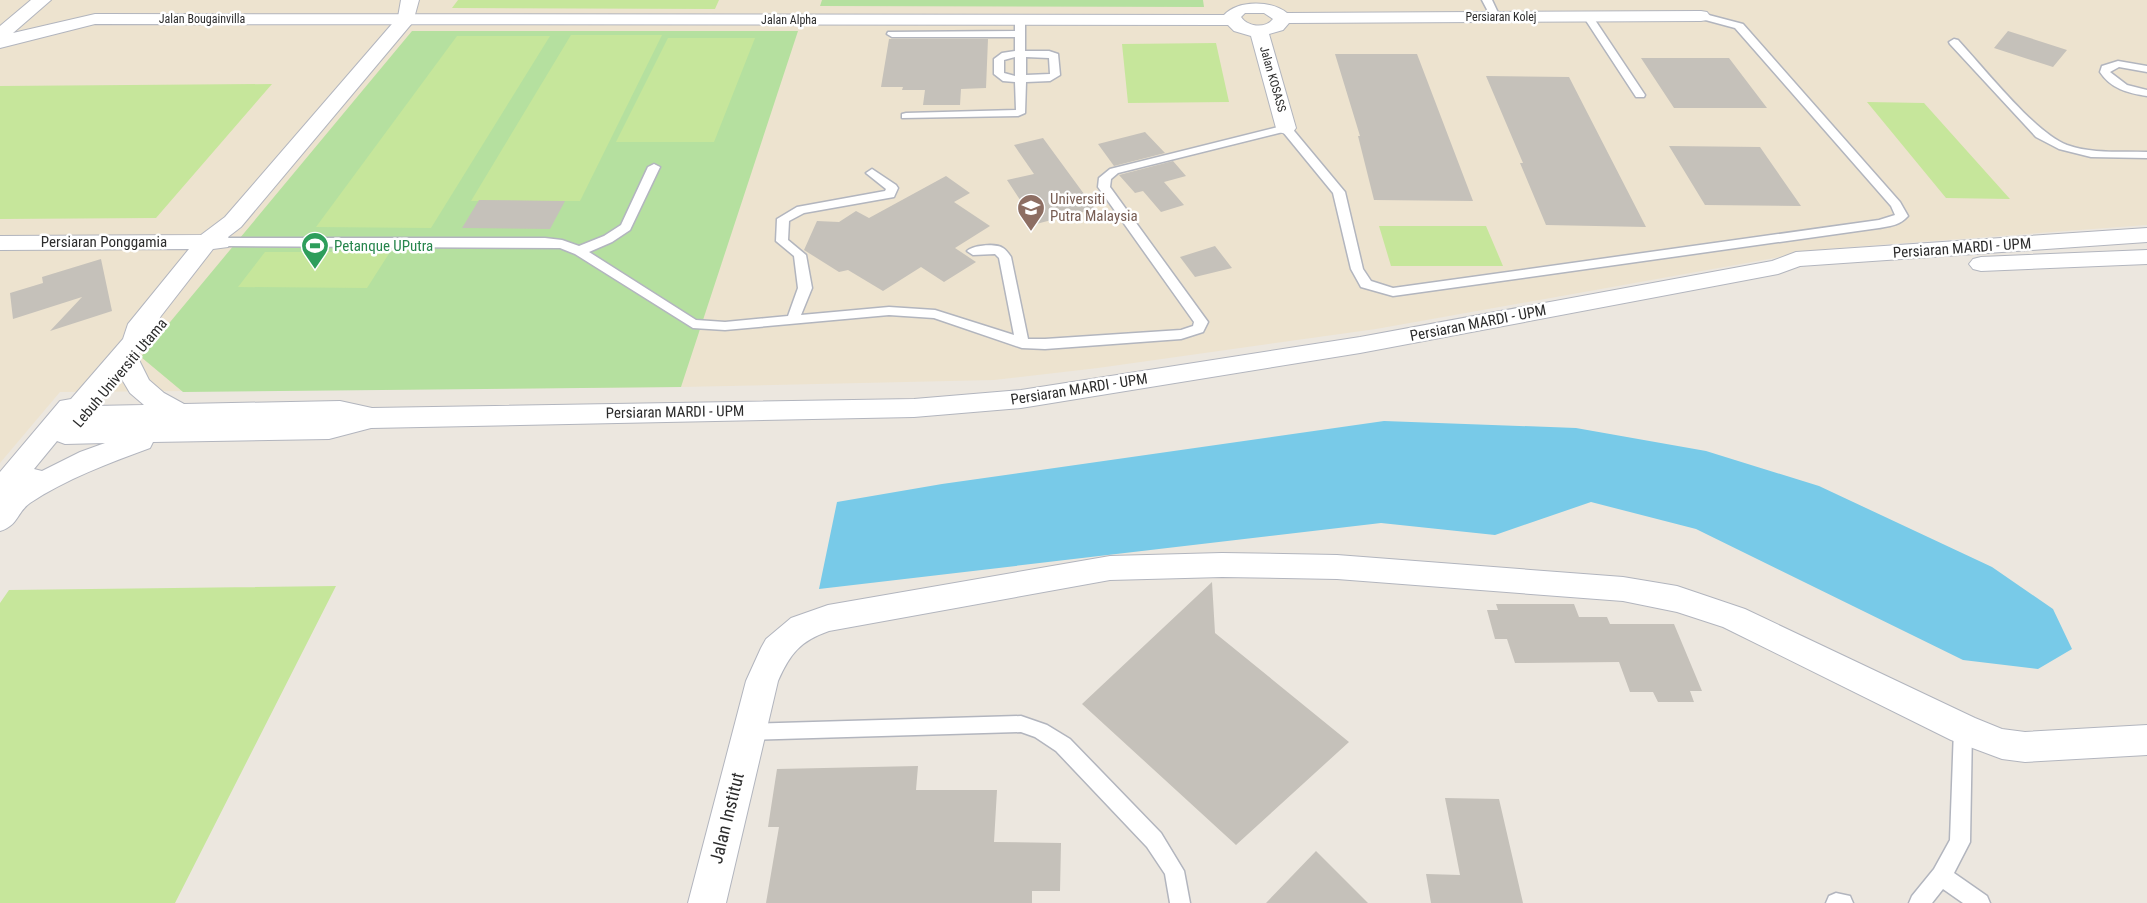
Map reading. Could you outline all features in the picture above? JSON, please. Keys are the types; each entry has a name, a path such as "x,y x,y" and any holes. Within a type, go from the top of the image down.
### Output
{"street":[{"path":"0,35 42,0"},
{"path":"1688,0 1701,16"},
{"path":"1252,3 1274,11 1282,18 1278,26 1259,30 1242,27 1233,20 1232,16 1238,10 1252,3"},
{"path":"72,8 95,19"},
{"name":"Jalan Alpha","path":"409,9 1021,28 1171,20 1233,20"},
{"name":"Jalan Bougainvilla","path":"0,42 95,19 409,9"},
{"name":"Lebuh Universiti Utama","path":"0,520 6,497 149,317 222,235 409,9"},
{"name":"Persiaran Kolej","path":"1282,18 1701,16"},
{"name":"Jalan KOSASS","path":"1259,30 1286,128"},
{"name":"Lebuh Universiti Utama","path":"72,426 129,362 222,235"},
{"name":"Persiaran Ponggamia","path":"0,243 222,235"},
{"name":"Persiaran MARDI - UPM","path":"72,426 172,423 328,429 371,418 914,408 1021,399 1360,345 1778,267 1796,259 2147,235"},
{"name":"Persiaran MARDI - UPM","path":"1778,267 1809,271 2147,257"},
{"path":"6,497 72,426 132,345 149,317"},
{"path":"6,497 172,423 129,370 129,362"},
{"name":"Jalan Institut","path":"707,903 762,681 777,648 802,627 828,618 1110,568 1222,566 1337,567 1623,589 1677,599 1734,618 1963,729 2002,744 2025,747 2147,740"}],"lane":[{"path":"1487,0 1495,17"},
{"path":"1588,16 1640,95"},
{"path":"222,235 545,242 562,244 579,251 693,324 725,326 889,311 935,314 1022,343 1045,344 1181,334 1198,329 1201,322 1104,187 1105,178 1114,171 1286,128 1339,192 1357,269 1366,284 1378,289 1394,292 1870,226 1896,221 1902,216 1896,205 1739,26 1701,16"},
{"path":"892,34 1021,28 1021,111 1018,113 906,116"},
{"path":"1954,42 2040,135 2063,147 2091,154 2147,155"},
{"path":"1006,54 1049,54 1054,56 1055,75 1050,78 1021,79 1007,79 998,74 999,59 1006,54"},
{"path":"2147,69 2118,64 2106,68 2105,72 2107,77 2122,86 2147,93"},
{"path":"579,251 608,239 626,227 654,167"},
{"path":"793,319 805,288 800,255 782,240 783,219 800,210 890,194 892,188 872,173"},
{"path":"973,251 998,250 1005,258 1022,343"},
{"path":"748,732 1021,724 1041,730 1063,745 1154,840 1174,872 1180,903"},
{"path":"1919,903 1941,876 1960,842 1963,729"},
{"path":"1941,876 1980,903"},
{"path":"1836,903 1843,903"}],"shaded area":[{"name":"Universiti Putra Malaysia","path":"0,0 2147,0 2147,225 1825,249 1376,329 1098,368 994,380 681,387 60,392 0,463"}],"green space":[{"path":"458,0 719,0 715,9 452,8"},
{"path":"822,0 1203,0 1204,7 820,6"},
{"path":"412,31 798,31 681,387 183,392 141,357"},
{"path":"571,35 662,35 580,201 471,201"},
{"path":"457,36 550,36 431,228 316,227"},
{"path":"668,38 755,38 714,142 616,142"},
{"path":"1216,43 1229,102 1128,103 1122,44"},
{"path":"272,84 156,218 0,219 0,86"},
{"path":"1867,102 1924,103 2010,199 1946,198"},
{"path":"1379,226 1486,226 1503,266 1391,266"},
{"name":"Petanque UPutra","path":"265,252 390,252 367,288 238,287"},
{"path":"336,586 175,903 0,903 0,603 9,590"}],"water":[{"path":"1384,421 1576,428 1706,451 1819,486 1992,567 2053,609 2072,649 2038,669 1963,660 1696,529 1591,502 1495,535 1381,523 819,589 837,502 942,484"}],"building":[{"path":"2008,31 2067,50 2053,67 1994,48"},
{"path":"889,39 988,39 986,88 961,89 960,105 923,105 925,90 902,90 903,87 881,87"},
{"path":"1335,54 1417,54 1473,201 1374,200 1358,136 1360,136"},
{"path":"1641,58 1729,58 1767,108 1674,108"},
{"path":"1486,76 1569,77 1646,227 1546,225 1520,163 1523,163"},
{"path":"1145,132 1165,153 1114,166 1098,144"},
{"path":"1043,138 1095,209 1036,224 1007,180 1034,174 1014,145"},
{"path":"1669,146 1760,147 1801,206 1705,205"},
{"path":"1173,161 1186,176 1164,182 1184,205 1161,212 1143,191 1135,193 1119,175"},
{"path":"946,176 970,193 954,202 990,226 955,248 976,262 944,282 921,267 883,291 848,270 839,272 804,250 817,221 839,222 856,211 869,218"},
{"path":"479,200 565,201 550,229 462,228"},
{"path":"1215,246 1232,268 1195,277 1180,257"},
{"path":"101,259 112,311 50,331 82,297 13,319 10,293 43,283 42,277"},
{"path":"1212,582 1215,633 1349,742 1236,845 1082,704"},
{"path":"1496,604 1574,604 1579,617 1607,617 1610,624 1674,624 1702,691 1690,691 1694,702 1658,702 1653,692 1630,692 1619,662 1515,663 1507,639 1495,639 1487,610 1498,610"},
{"path":"918,766 916,790 997,790 994,842 1061,843 1060,891 1032,891 1032,903 766,903 779,827 768,827 777,769"},
{"path":"1445,798 1499,799 1523,903 1431,903 1426,874 1460,875"},
{"path":"1316,851 1368,903 1266,903"}],"place":[{"name":"Universiti Putra Malaysia","path":"1031,232"},
{"name":"Petanque UPutra","path":"315,270"}]}
